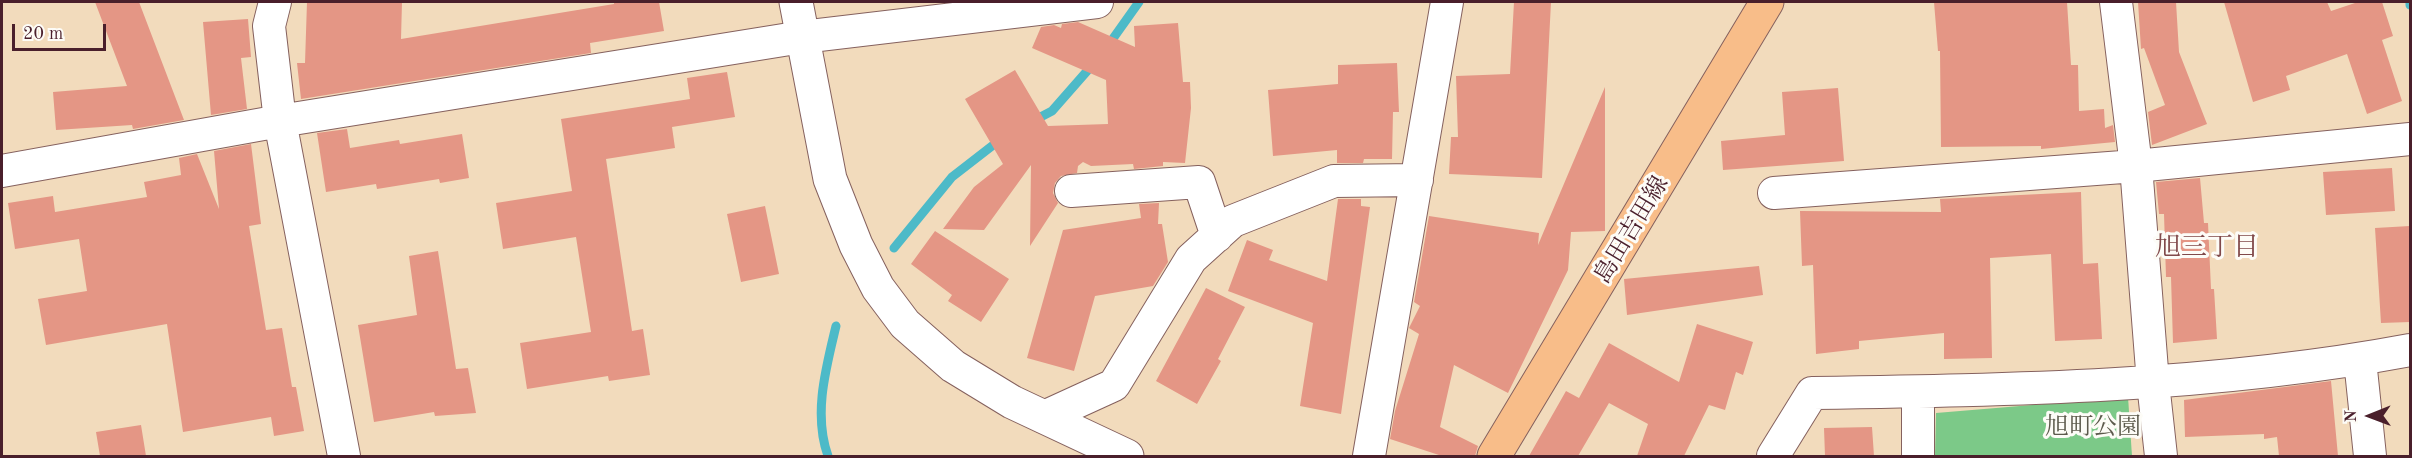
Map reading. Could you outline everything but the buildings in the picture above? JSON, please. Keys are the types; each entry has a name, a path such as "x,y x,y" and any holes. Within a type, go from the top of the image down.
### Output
{"main road":[{"name":"島田吉田線","path":"1494,456 1767,2"}],"street":[{"path":"275,2 269,26 280,121 344,456"},
{"path":"796,2 830,179 856,245 878,288 905,324 953,366 1012,402 1127,456"},
{"path":"2,171 280,121 802,37 1097,2"},
{"path":"1369,456 1447,2"},
{"path":"2116,2 2136,166 2161,456"},
{"path":"1774,193 2136,166 2410,138"},
{"path":"1044,417 1114,385 1191,259 1233,221 1334,181 1417,180"},
{"path":"1071,191 1199,182 1217,236"},
{"path":"1773,456 1812,393 1918,392 2153,383 2360,360 2410,350"},
{"path":"2360,360 2370,456"},
{"path":"1918,392 1918,456"}],"green space":[{"name":"旭町公園","path":"2128,397 2132,456 1935,456 1936,413"}],"waterway":[{"path":"1107,47 1139,2"},
{"path":"1031,122 1052,111 1095,62"},
{"path":"894,248 952,177 1001,139"},
{"path":"828,456 821,407 825,375 836,326"}],"district":[{"name":"旭三丁目","path":"2207,248"}]}
